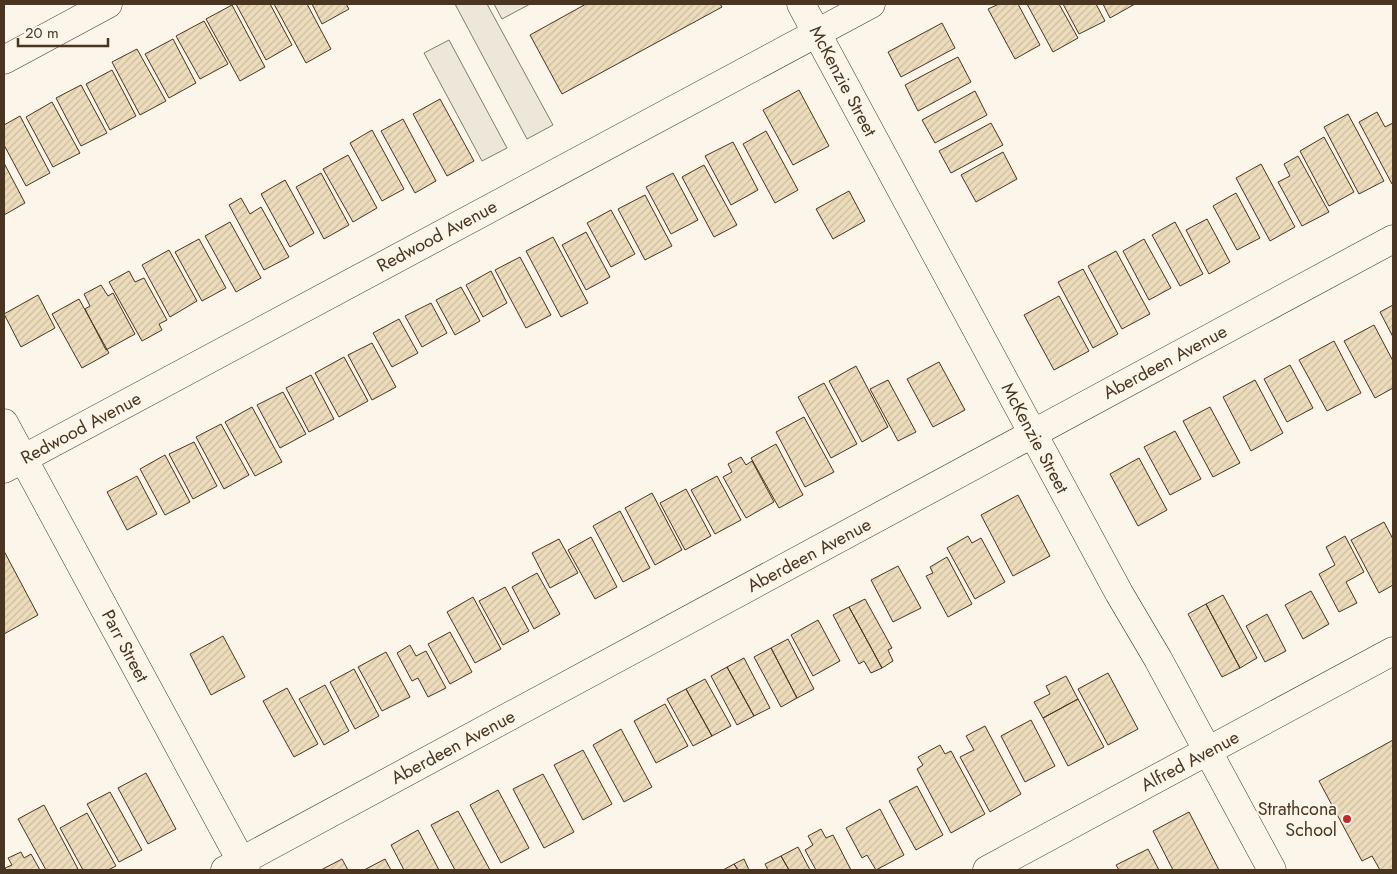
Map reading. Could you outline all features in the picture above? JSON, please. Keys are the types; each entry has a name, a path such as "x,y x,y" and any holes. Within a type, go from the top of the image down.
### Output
{"street":[{"path":"4,60 108,4"},
{"name":"McKenzie Street","path":"801,4 1118,593 1158,659 1272,870"},
{"name":"Redwood Avenue","path":"13,464 871,4"},
{"name":"Aberdeen Avenue","path":"237,867 1393,239"},
{"name":"Parr Street","path":"4,422 13,464 237,867"},
{"name":"Alfred Avenue","path":"987,870 1393,651"}],"shaded area":[{"path":"455,4 487,4 553,125 527,139"},
{"path":"494,4 530,4 502,19"},
{"path":"449,40 507,148 482,161 424,53"}],"building":[{"path":"236,4 270,4 292,45 266,60"},
{"path":"274,4 307,4 331,49 306,63"},
{"path":"312,4 346,4 349,9 322,24"},
{"path":"586,4 720,4 722,7 562,94 530,35"},
{"path":"999,4 1018,4 1040,45 1015,59 988,9"},
{"path":"1027,4 1059,4 1078,38 1053,52"},
{"path":"1063,4 1096,4 1105,21 1079,34"},
{"path":"1103,4 1135,4 1110,18"},
{"path":"232,5 265,67 240,81 206,19"},
{"path":"204,21 228,64 200,79 176,36"},
{"path":"942,23 955,48 901,77 888,52"},
{"path":"173,39 196,83 169,98 145,54"},
{"path":"137,49 166,101 140,115 112,62"},
{"path":"958,57 971,82 918,111 905,85"},
{"path":"112,70 136,116 110,130 86,84"},
{"path":"81,85 107,133 81,146 56,98"},
{"path":"799,90 829,146 793,165 763,110"},
{"path":"975,91 987,115 935,143 922,120"},
{"path":"440,99 474,161 447,176 413,114"},
{"path":"52,102 80,153 53,167 26,117"},
{"path":"1377,112 1385,127 1393,123 1392,184 1359,122"},
{"path":"1348,114 1384,181 1359,194 1324,127"},
{"path":"20,116 50,173 26,186 4,145 4,125"},
{"path":"403,119 436,181 415,193 381,131"},
{"path":"991,123 1003,145 951,173 939,151"},
{"path":"372,130 404,189 382,201 350,143"},
{"path":"766,131 798,190 775,203 743,144"},
{"path":"1324,137 1354,192 1329,206 1300,151"},
{"path":"733,142 758,190 731,205 705,156"},
{"path":"1003,152 1017,179 976,202 961,175"},
{"path":"348,155 377,208 353,222 323,169"},
{"path":"1298,156 1329,212 1302,226 1278,182 1290,176 1284,164"},
{"path":"4,163 25,203 4,215"},
{"path":"1261,164 1295,227 1270,241 1236,178"},
{"path":"704,165 737,225 714,237 682,177"},
{"path":"321,173 349,225 324,239 296,187"},
{"path":"673,173 698,220 671,234 646,187"},
{"path":"285,180 314,233 290,247 261,194"},
{"path":"849,191 865,221 833,239 816,209"},
{"path":"1236,193 1260,238 1237,250 1213,206"},
{"path":"645,195 672,246 645,260 618,209"},
{"path":"241,198 250,214 261,207 289,257 264,270 229,205"},
{"path":"611,210 635,254 611,267 587,223"},
{"path":"1207,219 1230,262 1209,274 1186,230"},
{"path":"230,222 261,278 236,292 205,236"},
{"path":"1175,222 1203,274 1180,286 1152,235"},
{"path":"586,232 610,277 586,290 562,245"},
{"path":"553,237 588,303 561,317 526,251"},
{"path":"199,239 226,288 202,301 175,252"},
{"path":"1144,239 1171,288 1149,300 1123,251"},
{"path":"169,250 197,301 170,317 142,265"},
{"path":"1116,251 1150,314 1122,329 1088,266"},
{"path":"520,257 551,315 526,328 495,270"},
{"path":"1083,269 1118,334 1093,348 1058,282"},
{"path":"129,271 135,282 144,278 167,320 159,324 162,330 142,341 109,282"},
{"path":"491,271 507,303 483,317 466,285"},
{"path":"101,285 108,296 113,293 135,334 106,350 85,309 90,306 84,294"},
{"path":"461,287 480,321 455,335 436,300"},
{"path":"38,295 55,328 21,347 4,314"},
{"path":"1059,296 1089,351 1054,370 1024,315"},
{"path":"79,299 109,353 82,368 52,314"},
{"path":"431,303 447,333 422,347 405,316"},
{"path":"1393,305 1393,337 1380,312"},
{"path":"399,319 418,353 392,367 373,333"},
{"path":"1374,325 1393,361 1393,388 1375,398 1344,341"},
{"path":"1334,341 1361,393 1327,411 1299,360"},
{"path":"372,343 396,387 372,400 348,355"},
{"path":"344,357 368,401 339,417 315,373"},
{"path":"939,362 965,410 933,427 907,379"},
{"path":"1290,365 1313,408 1287,422 1264,379"},
{"path":"856,366 888,427 862,442 829,381"},
{"path":"311,375 334,419 309,432 286,388"},
{"path":"888,380 916,432 898,441 870,389"},
{"path":"1255,380 1283,433 1251,451 1223,397"},
{"path":"824,383 857,444 831,458 798,397"},
{"path":"283,392 306,434 280,448 257,405"},
{"path":"252,407 282,462 255,476 225,422"},
{"path":"1210,407 1240,463 1213,477 1183,421"},
{"path":"804,417 834,472 805,487 776,432"},
{"path":"221,424 249,475 224,489 196,437"},
{"path":"1175,431 1201,479 1170,495 1144,447"},
{"path":"194,442 217,486 193,499 169,454"},
{"path":"776,444 803,495 779,508 751,458"},
{"path":"165,455 190,502 165,515 140,469"},
{"path":"741,457 746,465 752,461 774,502 746,518 723,477 732,472 728,464"},
{"path":"1139,458 1167,510 1138,526 1110,474"},
{"path":"137,476 157,514 127,530 107,492"},
{"path":"717,476 741,520 715,534 691,490"},
{"path":"686,489 711,536 685,550 660,503"},
{"path":"652,493 682,550 655,565 625,508"},
{"path":"1018,495 1050,556 1013,576 981,515"},
{"path":"620,511 650,568 623,582 593,526"},
{"path":"1384,522 1393,539 1393,585 1379,593 1351,540"},
{"path":"968,536 972,543 981,538 1005,582 975,599 947,548"},
{"path":"1345,536 1364,572 1346,582 1357,603 1339,612 1319,574 1335,565 1326,547"},
{"path":"591,537 617,587 595,599 568,550"},
{"path":"559,539 578,573 550,588 532,553"},
{"path":"4,551 38,615 4,634"},
{"path":"947,557 972,604 948,617 926,576 933,573 930,567"},
{"path":"898,566 921,608 893,622 871,580"},
{"path":"537,573 560,614 534,629 512,587"},
{"path":"505,587 529,631 503,645 479,601"},
{"path":"1311,591 1329,624 1303,639 1285,605"},
{"path":"1223,595 1257,658 1240,668 1206,604"},
{"path":"473,597 501,649 475,663 447,612"},
{"path":"865,599 892,648 888,650 893,661 882,668 849,607"},
{"path":"1206,604 1240,668 1222,677 1188,614"},
{"path":"849,607 882,668 871,673 864,661 859,664 833,615"},
{"path":"1267,614 1286,651 1265,662 1246,626"},
{"path":"818,620 840,661 813,676 791,635"},
{"path":"450,632 472,672 450,684 428,644"},
{"path":"223,636 245,677 211,695 190,654"},
{"path":"788,639 814,689 797,698 771,648"},
{"path":"410,645 416,656 426,651 446,688 428,697 418,678 412,681 397,653"},
{"path":"771,648 797,698 781,707 754,657"},
{"path":"386,652 410,697 382,711 358,667"},
{"path":"744,658 770,708 754,716 727,667"},
{"path":"727,667 754,716 737,725 711,676"},
{"path":"354,669 379,716 355,729 330,682"},
{"path":"1108,673 1138,729 1108,745 1078,689"},
{"path":"1066,676 1078,699 1043,718 1034,702 1050,694 1046,686"},
{"path":"705,679 731,726 712,736 686,689"},
{"path":"325,685 349,731 324,745 299,699"},
{"path":"287,688 318,744 294,757 263,701"},
{"path":"686,689 712,736 693,746 667,699"},
{"path":"1078,699 1104,747 1068,766 1043,718"},
{"path":"665,704 688,746 656,763 634,721"},
{"path":"1031,720 1055,766 1025,782 1001,736"},
{"path":"985,726 1021,794 990,812 960,757 974,750 966,736"},
{"path":"621,729 652,787 624,802 593,745"},
{"path":"1393,740 1393,870 1380,870 1372,856 1362,861 1319,781"},
{"path":"940,745 945,754 951,751 985,814 951,833 917,769 923,765 918,757"},
{"path":"583,750 612,804 583,820 554,765"},
{"path":"146,773 176,829 148,844 118,788"},
{"path":"543,774 574,832 544,848 513,789"},
{"path":"917,786 943,835 916,850 889,801"},
{"path":"498,790 529,848 501,863 470,805"},
{"path":"110,792 142,850 119,862 87,804"},
{"path":"44,805 78,869 46,870 18,819"},
{"path":"880,809 904,855 876,870 867,855 862,858 846,828"},
{"path":"458,811 490,870 455,870 431,825"},
{"path":"1189,812 1219,870 1173,870 1153,831"},
{"path":"87,813 116,866 108,870 83,870 60,828"},
{"path":"821,829 826,838 833,835 851,870 816,870 805,850 813,845 808,836"},
{"path":"418,830 439,870 404,870 391,845"},
{"path":"798,847 810,870 789,870 781,856"},
{"path":"1148,849 1159,870 1119,870 1116,865"},
{"path":"21,852 24,858 31,854 40,870 7,870 5,868 12,865 8,858"},
{"path":"781,856 789,870 768,870 765,864"},
{"path":"342,859 348,870 321,870"},
{"path":"385,859 391,870 364,870"},
{"path":"744,859 749,870 738,870 734,864"},
{"path":"734,864 738,870 723,870"}],"place":[{"name":"Strathcona School","path":"1347,819"}]}
